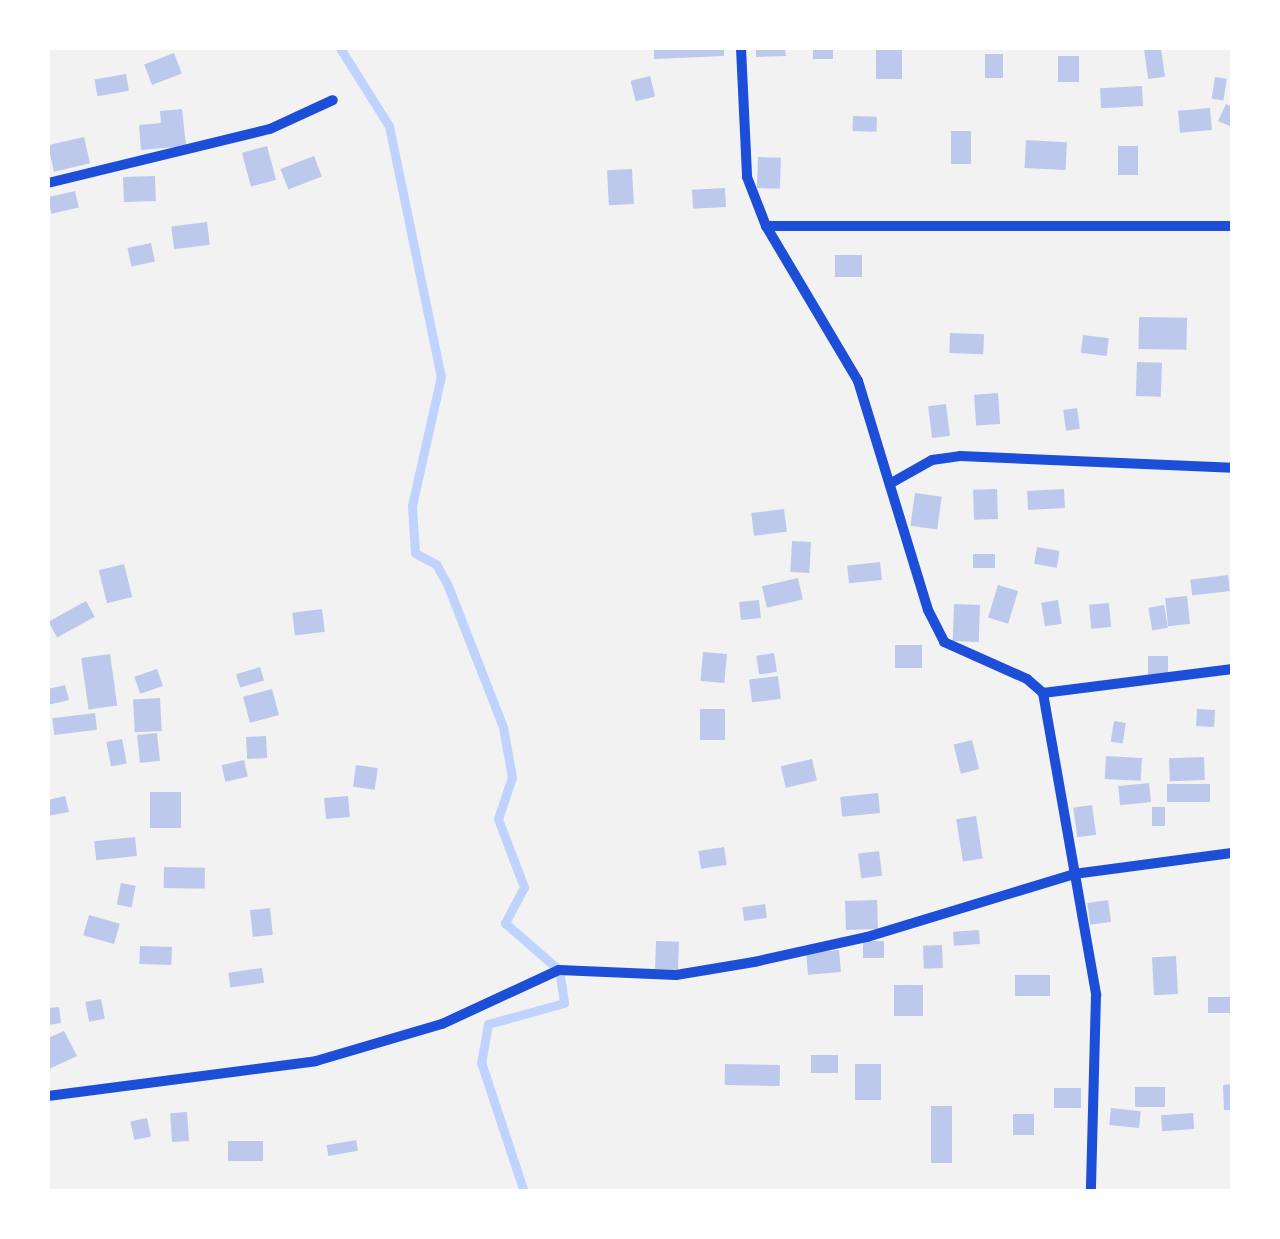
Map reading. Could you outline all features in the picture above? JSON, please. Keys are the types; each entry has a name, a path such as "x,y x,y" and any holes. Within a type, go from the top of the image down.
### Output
{"street":[{"path":"741,48 747,177 766,226 858,380 893,482 928,610 944,642 1028,679 1043,693 1058,749 1074,874 1096,995 1091,1192"},
{"path":"48,183 270,129 333,100"},
{"path":"766,226 1232,226"},
{"path":"893,482 932,460 960,456 1232,468"},
{"path":"1043,693 1232,669"},
{"path":"48,1096 316,1061 442,1024 559,970 676,976 867,937 1074,874 1232,853"}],"building":[{"path":"654,48 724,48 724,56 654,59"},
{"path":"756,48 785,48 786,56 756,57"},
{"path":"813,48 833,48 833,59 813,59"},
{"path":"876,48 902,48 902,79 876,79"},
{"path":"1161,48 1165,77 1148,79 1144,50"},
{"path":"174,53 182,74 152,85 144,64"},
{"path":"985,54 1003,54 1003,78 985,78"},
{"path":"1058,56 1079,56 1079,82 1058,82"},
{"path":"126,74 129,91 97,96 94,80"},
{"path":"650,76 655,96 636,101 631,81"},
{"path":"1215,77 1227,79 1223,101 1212,99"},
{"path":"1142,86 1143,106 1101,108 1100,88"},
{"path":"1226,104 1232,107 1232,127 1218,121"},
{"path":"1210,108 1212,130 1180,133 1178,111"},
{"path":"182,109 186,146 141,150 139,125 161,123 160,111"},
{"path":"853,116 877,117 876,132 852,131"},
{"path":"951,131 971,131 971,164 951,164"},
{"path":"84,137 90,163 54,172 48,145"},
{"path":"1026,140 1067,142 1065,170 1025,168"},
{"path":"267,146 276,180 251,187 242,153"},
{"path":"1118,146 1138,146 1138,175 1118,175"},
{"path":"314,156 322,177 288,189 280,169"},
{"path":"758,157 781,158 780,189 757,188"},
{"path":"632,169 634,204 609,205 607,170"},
{"path":"155,176 156,201 124,202 123,177"},
{"path":"725,188 726,207 693,209 692,190"},
{"path":"75,191 79,208 52,214 48,197"},
{"path":"207,222 210,245 174,249 171,226"},
{"path":"151,243 155,262 131,267 128,248"},
{"path":"835,255 862,255 862,277 835,277"},
{"path":"1139,317 1187,318 1186,350 1138,349"},
{"path":"950,333 984,334 983,354 949,353"},
{"path":"1083,335 1109,338 1107,356 1081,353"},
{"path":"1137,362 1162,363 1161,397 1136,396"},
{"path":"998,393 1000,424 976,426 974,395"},
{"path":"946,404 950,436 932,438 928,406"},
{"path":"1077,408 1080,429 1066,431 1063,410"},
{"path":"997,489 998,519 974,520 973,490"},
{"path":"1064,489 1065,508 1028,510 1027,491"},
{"path":"915,493 942,497 937,529 910,526"},
{"path":"784,509 787,532 754,536 751,513"},
{"path":"792,541 811,542 809,573 790,572"},
{"path":"1037,547 1060,551 1057,568 1034,564"},
{"path":"973,554 995,554 995,568 973,568"},
{"path":"880,562 882,580 849,583 847,565"},
{"path":"124,564 132,597 107,603 99,570"},
{"path":"1228,575 1230,591 1192,596 1190,580"},
{"path":"798,578 803,599 767,608 762,586"},
{"path":"998,585 1018,591 1008,624 988,618"},
{"path":"1187,596 1190,624 1168,626 1165,598"},
{"path":"759,600 761,618 741,620 739,602"},
{"path":"1058,600 1062,624 1045,626 1041,603"},
{"path":"86,601 95,617 57,638 48,622"},
{"path":"1109,603 1111,627 1091,629 1089,605"},
{"path":"954,604 980,605 979,642 953,641"},
{"path":"1164,605 1168,628 1152,630 1148,608"},
{"path":"322,609 325,632 295,635 292,613"},
{"path":"895,645 922,645 922,668 895,668"},
{"path":"703,652 727,654 724,683 700,681"},
{"path":"774,653 777,672 759,675 756,656"},
{"path":"110,654 117,705 89,710 81,658"},
{"path":"1148,656 1168,656 1168,676 1148,676"},
{"path":"260,667 264,680 240,688 236,674"},
{"path":"157,669 163,686 140,694 134,677"},
{"path":"778,676 781,699 752,702 749,680"},
{"path":"65,685 69,700 48,705 48,689"},
{"path":"272,689 279,715 250,723 243,697"},
{"path":"160,698 162,731 135,732 133,699"},
{"path":"700,709 725,709 725,740 700,740"},
{"path":"1197,709 1215,710 1214,727 1196,726"},
{"path":"95,713 97,730 54,735 52,718"},
{"path":"1114,721 1126,723 1123,744 1111,742"},
{"path":"157,733 160,761 140,763 137,735"},
{"path":"266,736 267,758 247,759 246,737"},
{"path":"122,739 127,764 111,767 106,742"},
{"path":"972,740 979,769 961,774 954,745"},
{"path":"1106,756 1142,758 1141,781 1105,779"},
{"path":"1204,757 1205,780 1170,781 1169,758"},
{"path":"812,759 817,780 786,788 781,766"},
{"path":"244,760 248,777 225,782 222,765"},
{"path":"356,765 378,768 375,790 353,787"},
{"path":"1149,783 1151,802 1120,805 1118,786"},
{"path":"1167,784 1210,784 1210,802 1167,802"},
{"path":"150,792 181,792 181,828 150,828"},
{"path":"878,793 880,813 842,817 840,797"},
{"path":"65,796 69,812 48,816 48,800"},
{"path":"348,796 350,817 326,819 324,798"},
{"path":"1092,805 1096,835 1077,837 1073,808"},
{"path":"1152,807 1165,807 1165,826 1152,826"},
{"path":"976,816 983,858 963,862 956,819"},
{"path":"135,837 137,856 96,860 94,841"},
{"path":"724,847 727,865 701,869 698,851"},
{"path":"879,851 882,876 861,878 858,854"},
{"path":"164,867 205,868 205,889 164,888"},
{"path":"121,883 136,886 132,907 117,905"},
{"path":"877,900 878,929 846,930 845,901"},
{"path":"1108,900 1111,922 1090,925 1087,903"},
{"path":"765,904 767,918 744,921 742,907"},
{"path":"270,908 273,935 253,937 250,910"},
{"path":"89,915 120,924 114,944 83,935"},
{"path":"979,930 980,944 954,946 953,932"},
{"path":"656,941 679,942 678,970 655,969"},
{"path":"863,941 884,941 884,958 863,958"},
{"path":"942,945 943,968 924,969 923,946"},
{"path":"140,946 172,947 171,965 139,964"},
{"path":"839,950 841,972 808,975 806,953"},
{"path":"1176,956 1178,994 1154,995 1152,957"},
{"path":"262,968 264,983 230,988 228,973"},
{"path":"1015,975 1050,975 1050,996 1015,996"},
{"path":"894,985 923,985 923,1016 894,1016"},
{"path":"1208,997 1232,997 1232,1013 1208,1013"},
{"path":"101,999 105,1019 89,1022 85,1002"},
{"path":"59,1007 61,1023 48,1025 48,1008"},
{"path":"64,1031 77,1056 49,1069 48,1038"},
{"path":"811,1055 838,1055 838,1073 811,1073"},
{"path":"725,1064 780,1065 780,1086 725,1085"},
{"path":"855,1064 881,1064 881,1100 855,1100"},
{"path":"1232,1084 1232,1110 1224,1110 1223,1085"},
{"path":"1135,1087 1165,1087 1165,1107 1135,1107"},
{"path":"1054,1088 1081,1088 1081,1108 1054,1108"},
{"path":"931,1106 952,1106 952,1163 931,1163"},
{"path":"1111,1108 1141,1111 1139,1128 1109,1125"},
{"path":"187,1112 189,1141 172,1142 170,1113"},
{"path":"1193,1113 1194,1129 1162,1131 1161,1115"},
{"path":"1013,1114 1034,1114 1034,1135 1013,1135"},
{"path":"147,1118 151,1137 134,1140 130,1122"},
{"path":"356,1140 358,1151 328,1156 326,1145"},
{"path":"228,1141 263,1141 263,1161 228,1161"}],"waterway":[{"path":"340,48 389,126 441,376 412,506 415,553 436,564 448,586 503,727 512,777 498,819 524,887 505,923 559,970 564,1003 488,1024 481,1062 524,1192"}]}
